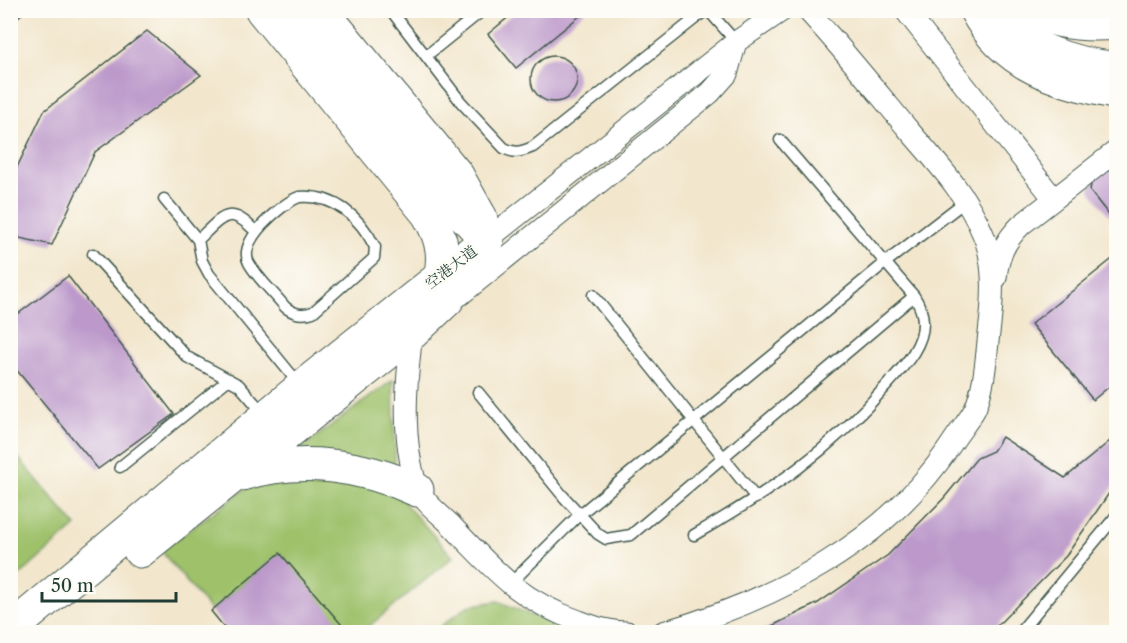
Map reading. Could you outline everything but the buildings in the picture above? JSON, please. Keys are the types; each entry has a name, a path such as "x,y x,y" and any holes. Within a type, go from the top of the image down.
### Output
{"main road":[{"path":"262,10 428,214 439,232 444,247 441,275 431,305 412,333"},
{"path":"1027,10 1063,22 1092,25 1116,21"},
{"path":"437,186 487,240"},
{"name":"空港大道","path":"10,630 266,416 487,240"},
{"name":"空港大道","path":"40,633 412,333 447,300 487,240"},
{"path":"232,477 286,464 321,465 388,477 417,490"}],"street":[{"path":"293,10 437,186"},
{"path":"323,10 458,174 482,217 487,240 736,42 783,10"},
{"path":"807,10 967,200 985,237 993,300"},
{"path":"905,10 1054,199"},
{"path":"974,10 986,33 1011,56 1039,72 1078,87 1116,94"},
{"path":"989,10 1004,27 1054,53 1091,65 1116,68"},
{"path":"1087,10 1116,21"},
{"path":"627,633 610,632 559,614 522,595 417,490 408,439 407,399 412,333 710,93 727,74 736,42"},
{"path":"663,633 712,618 751,602 826,564 879,526 920,486 945,454 975,408 985,368 997,266 1008,239 1054,199 1116,151"}],"lane":[{"path":"426,56 483,10"},
{"path":"393,13 461,102 504,148 512,152 521,152 533,147 707,10 736,42"},
{"path":"694,536 813,460 847,430 901,370 921,336 922,315 914,296 780,140"},
{"path":"308,196 324,198 343,206 373,242 375,253 371,261 313,312 299,314 285,308 249,262 247,252 256,232 279,207 289,201 308,196"},
{"path":"164,199 198,240 202,261 209,274 302,387"},
{"path":"510,585 579,515 886,262 967,200"},
{"path":"198,240 221,218 229,215 242,218 256,232"},
{"path":"93,254 187,357 239,385 266,416"},
{"path":"593,295 756,498"},
{"path":"478,392 579,515 606,540 623,539 631,535 914,296"},
{"path":"120,467 229,379"},
{"path":"1020,633 1116,516"}],"green space":[{"path":"393,380 395,464 406,505 453,557 362,632 347,632 280,554 211,611 161,551"},
{"path":"11,449 76,526 10,583"},
{"path":"498,601 570,632 433,632 468,606"}]}
